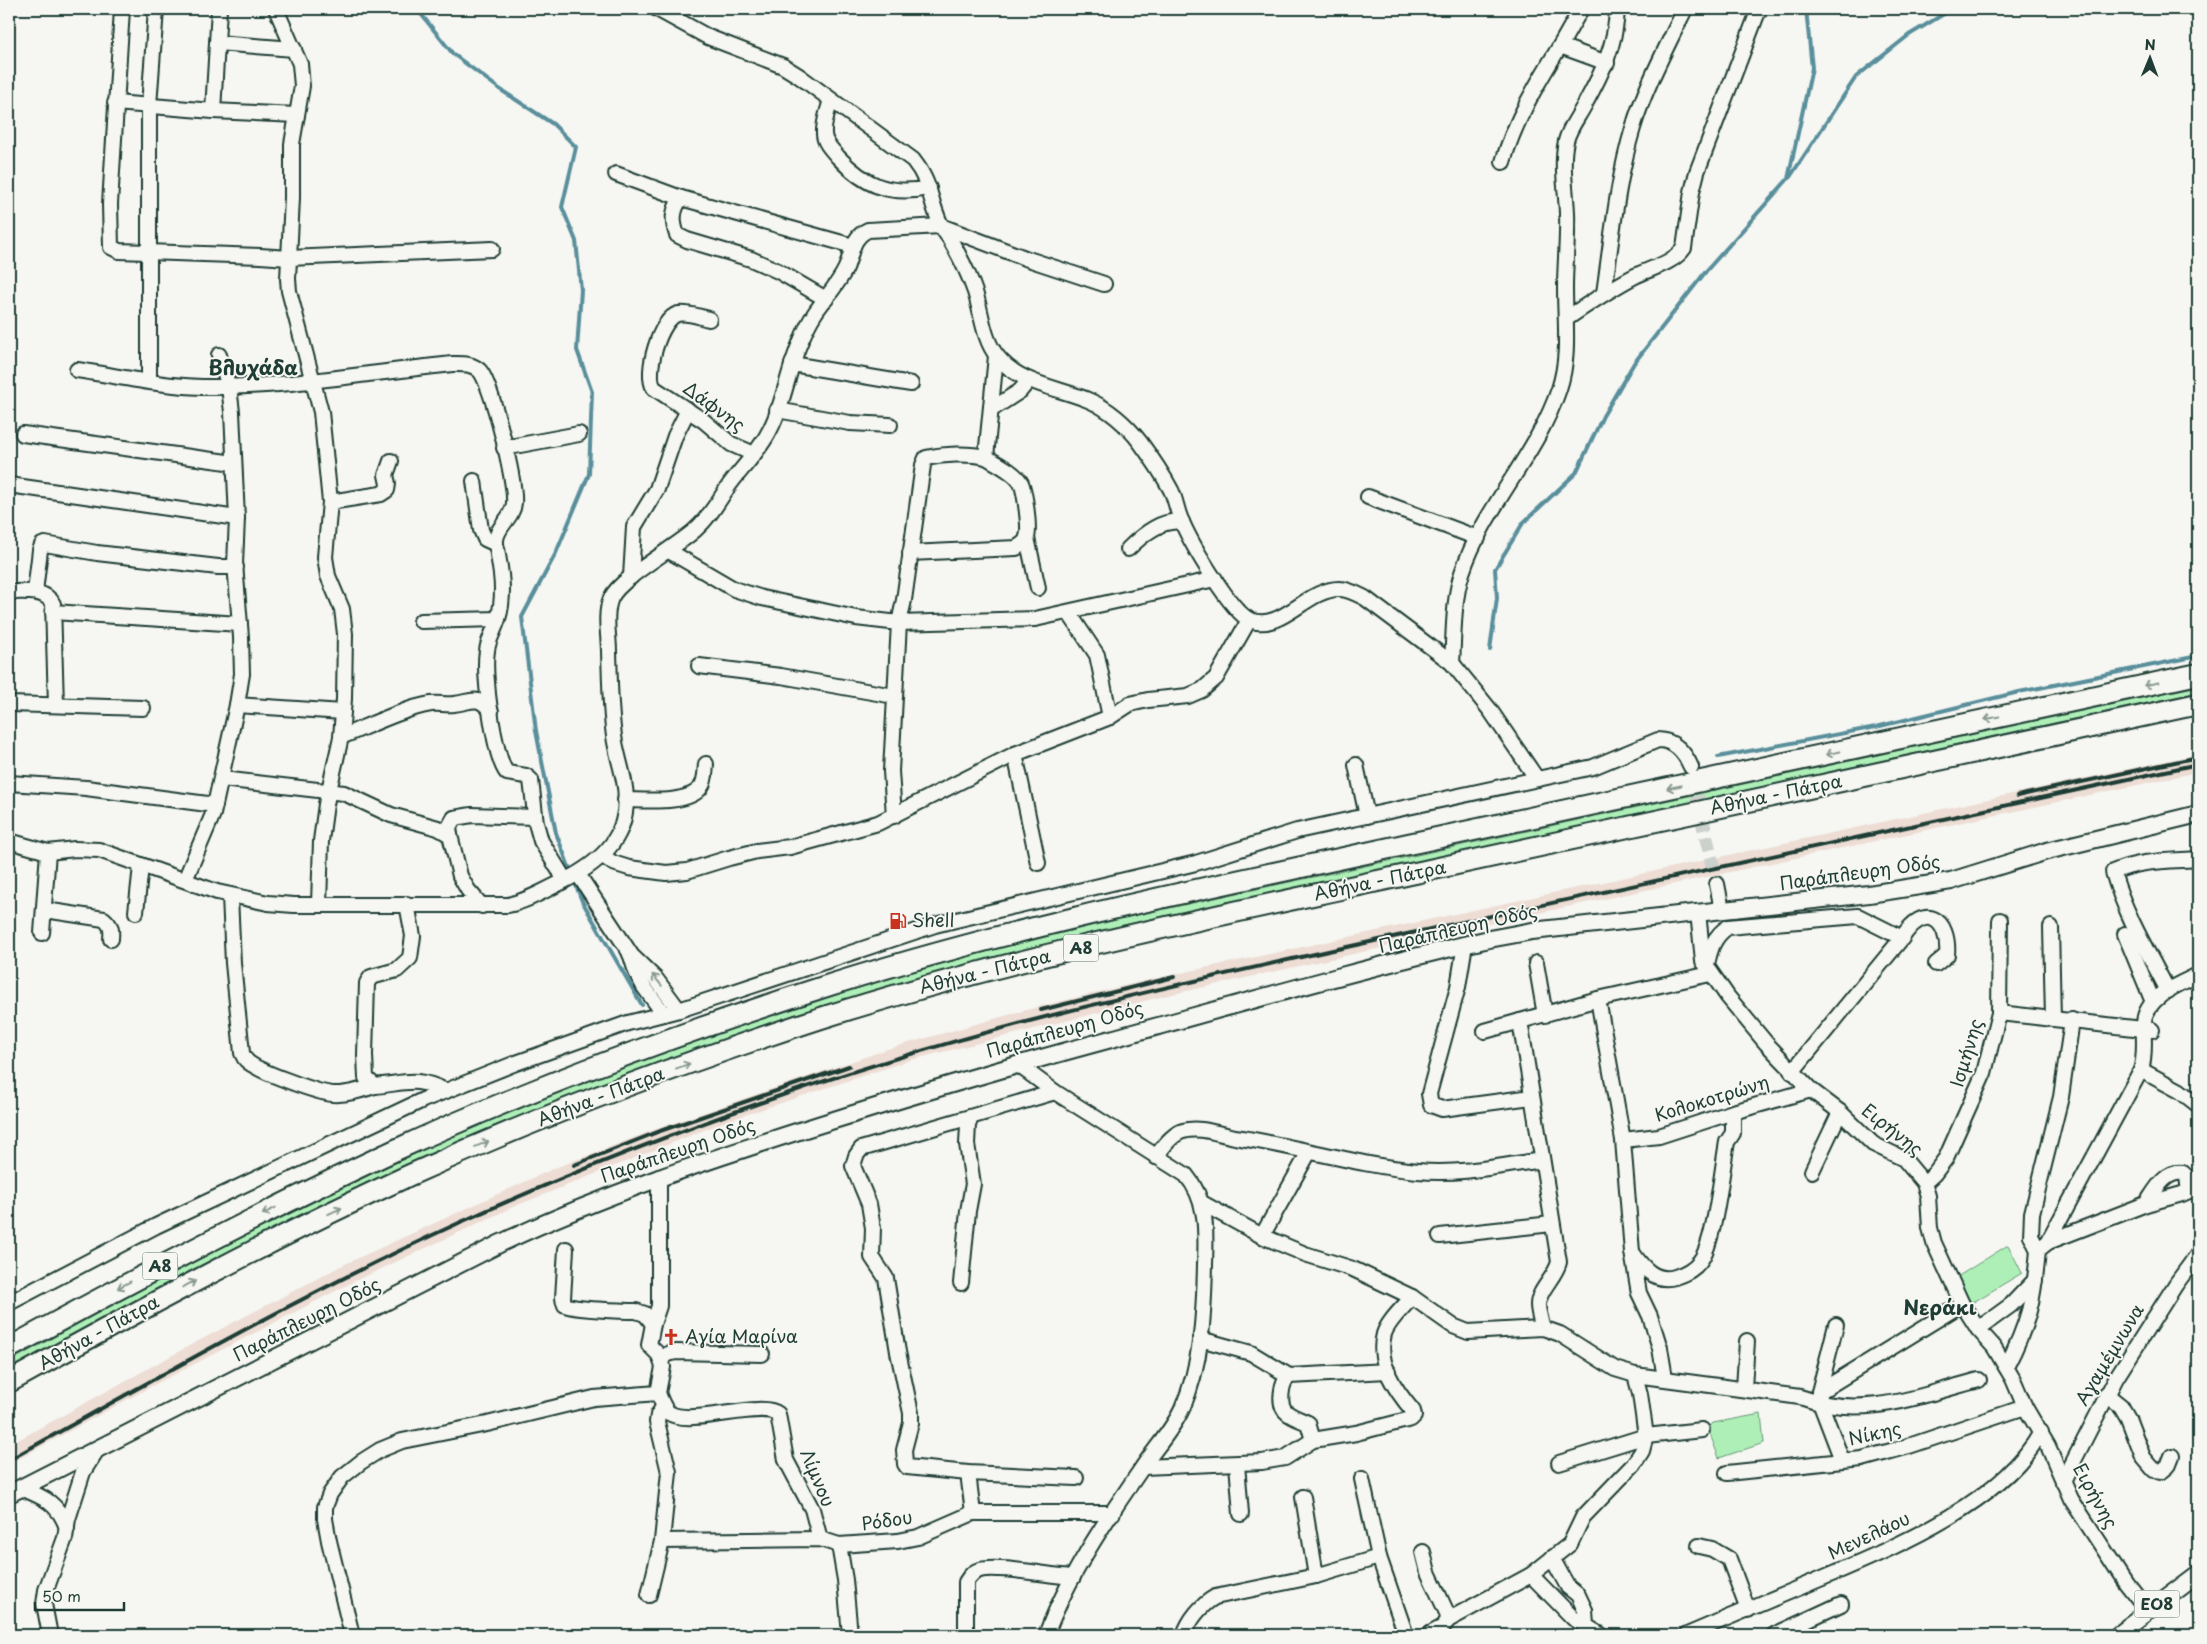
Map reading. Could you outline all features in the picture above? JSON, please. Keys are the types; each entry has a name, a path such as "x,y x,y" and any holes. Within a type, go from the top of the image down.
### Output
{"highway":[{"name":"Αθήνα - Πάτρα","path":"9,1348 206,1242 313,1189 446,1127 644,1049 863,974 959,948 1178,894 2198,674"},
{"name":"Αθήνα - Πάτρα","path":"9,1382 220,1268 458,1154 657,1076 863,1005 985,971 1185,923 2198,704"}],"main road":[{"name":"Παράπλευρη Οδός","path":"15,1491 501,1243 561,1215 659,1176 1017,1064 1465,944 1532,931 1869,894 1951,881 2047,851 2198,814"},
{"name":"ΕΟ8","path":"2117,1635 2198,1574"}],"street":[{"path":"122,9 110,204 111,247 119,251 150,253 289,258 492,249"},
{"path":"149,381 150,106 156,9"},
{"path":"213,111 219,9"},
{"path":"276,9 283,29 294,49 302,73 300,105 296,115 292,144 289,291 313,380 324,430 330,502 325,557 328,576 342,609 344,620 345,672 343,712 321,841 318,904"},
{"path":"656,9 708,37 783,66 913,160 924,174 941,226 970,277 988,340 996,356 1012,371 1029,380 1090,400 1104,408 1124,425 1139,441 1171,491 1182,522 1225,596 1249,620 1259,623 1276,620 1316,594 1341,589 1365,598 1452,663 1490,710 1537,779"},
{"path":"1503,162 1509,141 1537,84 1581,9"},
{"path":"1452,663 1457,593 1468,556 1536,437 1554,401 1566,360 1567,215 1564,161 1566,142 1571,129 1607,63 1615,32 1617,9"},
{"path":"1604,293 1625,155 1633,126 1685,9"},
{"path":"1566,319 1604,293 1679,256 1684,248 1692,192 1697,172 1759,9"},
{"path":"217,43 294,49"},
{"path":"1560,46 1607,63"},
{"path":"831,100 824,135 827,143 853,172 868,183 881,187 915,191 929,188"},
{"path":"115,103 296,115"},
{"path":"616,174 680,198 853,246"},
{"path":"680,198 672,215 677,235 687,240 760,263 778,271 826,299"},
{"path":"9,841 48,852 99,850 140,866 230,896 282,904 482,906 516,904 578,874 603,856 613,843 623,818 625,800 624,780 615,746 611,712 608,615 614,594 622,583 669,551 705,520 766,438 778,410 792,364 809,324 845,269 860,233 868,230 941,226 1025,258 1104,284"},
{"name":"Δάφνης","path":"709,319 687,314 678,314 670,318 658,342 651,366 650,383 654,388 704,421 731,444 754,454"},
{"path":"186,880 215,806 242,674 236,567 237,518 229,387 219,355"},
{"path":"986,457 996,356"},
{"path":"77,370 178,386 229,387 313,380 452,364 469,364 478,369 486,380 504,448 514,501 512,514 497,536 496,544 502,588 498,619 491,634 486,660 496,743 502,768 507,773 526,776 531,780 535,817 541,841 564,880"},
{"path":"792,364 911,384"},
{"path":"992,409 1020,391 1029,380"},
{"path":"631,578 633,537 637,520 656,489 678,429 688,410"},
{"path":"778,410 850,423 890,425"},
{"path":"23,434 234,464"},
{"path":"504,448 579,434"},
{"path":"894,816 892,772 894,696 899,623 926,458 977,455 986,457 1016,476 1021,483 1028,529 1027,538 1038,588"},
{"path":"330,502 381,494 387,490 386,475 391,462"},
{"path":"474,481 480,530 486,539 496,544"},
{"path":"9,485 237,518"},
{"path":"1368,497 1478,538"},
{"path":"1128,548 1140,536 1156,528 1175,520 1182,522"},
{"path":"910,553 1016,548 1024,543 1027,538"},
{"path":"35,592 40,550 42,545 45,544 97,554 218,567 236,567"},
{"path":"669,551 734,589 762,598 856,618 899,623 1035,619 1069,613 1215,579"},
{"path":"9,592 35,592 50,598 53,604 56,705"},
{"path":"53,612 240,624"},
{"path":"1069,613 1096,655 1110,717"},
{"path":"421,621 498,619"},
{"path":"603,856 613,863 629,868 666,873 687,872 757,851 790,847 849,832 894,816 1015,754 1110,717 1136,702 1188,696 1202,690 1216,678 1249,620"},
{"path":"699,666 781,676 894,696"},
{"path":"340,737 430,704 453,704 474,700 486,704 491,711"},
{"path":"9,704 143,708"},
{"path":"237,705 343,712"},
{"path":"9,1304 156,1226 446,1091 516,1063 628,1023 679,1010 935,925 1196,863 1280,835 1593,767 1649,743 1662,740 1681,751 1691,767"},
{"path":"1015,754 1038,862"},
{"path":"625,800 676,799 694,794 705,779 706,764"},
{"path":"1356,765 1367,816"},
{"path":"222,779 344,793 391,815 438,828 450,835"},
{"path":"9,783 86,788 215,806"},
{"path":"482,906 468,890 460,876 449,827 454,818 461,816 535,817"},
{"path":"42,933 48,852"},
{"path":"2168,990 2135,928 2113,872 2146,862 2198,860"},
{"path":"136,912 140,866"},
{"path":"578,874 630,953 656,979 679,1010"},
{"path":"1717,884 1722,910"},
{"path":"230,896 233,963 242,1053 246,1061 308,1088 333,1094 417,1081 429,1082 446,1091"},
{"path":"375,1086 366,1078 364,1055 367,983 372,977 397,970 410,958 413,936 407,904"},
{"path":"45,910 104,919 110,924 112,930 111,938"},
{"name":"Ειρήνης","path":"1698,912 1701,956 1708,971 1728,997 1792,1072 1811,1090 1840,1112 1873,1144 1904,1159 1924,1183 1928,1196 1930,1228 1934,1243 1962,1304 1978,1329 1994,1347 2006,1367 2025,1406 2041,1432 2071,1499 2108,1556 2148,1611"},
{"path":"1485,1031 1598,999 1708,971 1710,949 1719,932 1728,927 1858,916 1902,938"},
{"path":"1792,1072 1902,938 1920,919 1927,917 1935,918 1940,922 1948,947 1947,955 1936,964"},
{"name":"Ισμήνης","path":"1924,1183 1934,1174 1946,1158 1984,1073 1999,1013 2000,920"},
{"path":"2051,927 2053,1019"},
{"path":"2125,934 2153,1002"},
{"path":"1465,944 1458,987 1429,1094 1431,1106 1442,1109 1532,1097"},
{"path":"630,953 636,972 644,987 664,1014"},
{"path":"1536,963 1545,1015"},
{"path":"2006,1367 2028,1319 2043,1246 2141,1070 2145,1057 2148,1029 2144,1020 2153,1002 2168,990 2198,975"},
{"path":"1598,999 1624,1140 1632,1252 1639,1294 1650,1316 1660,1348 1665,1378"},
{"path":"1999,1013 2148,1029"},
{"path":"2043,1246 2031,1236 2032,1213 2061,1097 2072,1020"},
{"path":"1520,1022 1559,1262 1556,1271 1539,1296 1538,1306 1543,1328"},
{"path":"1017,1064 1055,1092 1186,1175 1195,1186 1202,1203 1206,1235 1204,1296 1200,1339 1195,1369 1181,1411 1172,1428 1143,1467 1073,1577 1063,1594 1046,1635"},
{"path":"2141,1070 2180,1090 2198,1105"},
{"name":"Κολοκοτρώνη","path":"1624,1140 1659,1136 1733,1112 1811,1090"},
{"path":"1055,1092 861,1149 856,1156 854,1166 869,1204 873,1228 872,1257 886,1278 898,1352 911,1413 911,1423 904,1450 907,1467 968,1473 1076,1478"},
{"path":"1632,1252 1640,1263 1654,1276 1661,1278 1671,1279 1681,1276 1700,1262 1710,1241 1727,1142 1733,1133 1733,1112"},
{"path":"1812,1171 1840,1112"},
{"path":"961,1283 968,1210 973,1184 968,1144 968,1125 971,1117"},
{"path":"1156,1157 1172,1138 1182,1131 1204,1130 1395,1168 1439,1172 1542,1160"},
{"path":"1262,1236 1309,1152"},
{"path":"2043,1246 2146,1204 2194,1189 2184,1173 2178,1172 2169,1175 2161,1182 2146,1204"},
{"path":"648,1595 662,1541 669,1472 657,1422 658,1415 663,1407 658,1393 663,1367 661,1360 649,1345 652,1324 659,1306 659,1176"},
{"path":"1202,1203 1262,1236 1297,1251 1353,1269 1412,1297 1453,1326 1468,1332 1543,1328 1560,1334 1615,1369 1635,1375 1820,1398 1859,1407 1891,1404 1980,1380"},
{"path":"1440,1236 1552,1224"},
{"path":"566,1248 563,1298 564,1304 567,1307 636,1311 645,1314 652,1324"},
{"name":"Αγαμέμνωνα","path":"2063,1482 2106,1394 2176,1284 2198,1254"},
{"path":"1978,1329 2011,1306 2035,1279"},
{"path":"1143,1467 1237,1464 1285,1458 1313,1440 1356,1433 1411,1419 1414,1416 1413,1412 1396,1388 1384,1362 1384,1334 1412,1297"},
{"path":"1820,1398 1962,1304"},
{"path":"1836,1325 1820,1398 1842,1460"},
{"path":"1200,1339 1247,1352 1289,1376 1388,1371"},
{"path":"1744,1388 1747,1341"},
{"path":"661,1360 668,1354 676,1352 762,1354"},
{"path":"1428,1635 1443,1627 1448,1620 1531,1575 1570,1544 1584,1517 1633,1465 1642,1451 1646,1436 1640,1394 1635,1375"},
{"path":"1289,1376 1282,1386 1282,1406 1287,1414 1308,1423 1313,1440"},
{"path":"352,1635 325,1519 325,1507 330,1494 342,1477 380,1450 402,1441 487,1424 594,1398 658,1393"},
{"path":"2106,1394 2120,1406 2128,1418 2143,1456 2154,1470 2162,1471 2168,1466 2172,1456"},
{"name":"Νίκης","path":"1727,1473 1842,1460 1862,1460 2025,1406"},
{"name":"Λίμνου","path":"663,1407 670,1413 678,1416 724,1414 767,1409 778,1414 786,1460 812,1509 820,1539"},
{"path":"1559,1463 1646,1436 1702,1430"},
{"name":"Μενελάου","path":"1686,1635 1901,1543 1959,1511 2013,1468 2041,1432"},
{"path":"50,1635 44,1604 46,1590 63,1546 84,1472 97,1450"},
{"path":"1237,1464 1241,1514"},
{"path":"968,1473 974,1513"},
{"path":"1362,1479 1378,1556 1406,1635"},
{"path":"15,1491 34,1493 55,1506 62,1514 67,1528"},
{"path":"1303,1498 1316,1576"},
{"name":"Ρόδου","path":"662,1541 820,1539 839,1545 898,1542 918,1537 974,1513 1113,1513"},
{"path":"839,1545 846,1580 850,1635"},
{"path":"1699,1546 1712,1549 1729,1559 1748,1610"},
{"path":"1423,1552 1428,1572 1447,1613 1448,1620"},
{"path":"1184,1635 1195,1615 1206,1602 1215,1597 1316,1576 1378,1556"},
{"path":"1552,1558 1568,1587 1578,1595 1585,1610 1585,1631"},
{"path":"966,1635 966,1582 970,1576 979,1570 993,1569 1073,1577"},
{"path":"1531,1575 1585,1631 1601,1635"},
{"path":"1774,1635 1842,1604"}],"shaded area":[{"path":"2198,754 2198,772 1529,915 1164,996 907,1061 724,1122 513,1207 353,1282 152,1386 9,1464 9,1445 189,1346 341,1266 555,1168 662,1127 891,1048 1026,1010 1144,981"}],"green space":[{"path":"2198,686 2198,692 1208,906 988,958 844,999 646,1066 453,1144 340,1196 228,1252 9,1369 9,1362 110,1306 316,1200 421,1151 573,1087 728,1031 833,996 977,954 1124,918"},
{"path":"2008,1245 2022,1273 1970,1304 1957,1277"},
{"path":"1761,1414 1764,1443 1719,1458 1708,1429 1713,1423"}],"waterway":[{"path":"417,9 453,54 501,90 553,124 576,147 562,207 576,241 581,290 577,350 592,392 589,474 556,553 522,617 536,731 556,833 582,901 642,1005"},
{"path":"1490,650 1497,598 1495,569 1523,523 1576,473 1603,416 1634,363 1707,270 1788,179 1812,68 1806,9"},
{"path":"1790,177 1856,77 1909,35 1952,9"},
{"path":"1718,757 1876,727 2019,692 2198,656"}],"tunnel":[{"path":"1692,775 1717,884"}],"railway":[{"path":"2017,796 2198,757"},
{"path":"9,1460 289,1306 461,1222 538,1188 655,1141 857,1070 1024,1022 1194,981 2198,764"},
{"path":"1041,1010 1174,977"},
{"path":"574,1165 660,1131 849,1066"}],"place":[{"name":"Shell","path":"898,921"},
{"name":"Αγία Μαρίνα","path":"671,1337"}],"district":[{"name":"Βλυχάδα","path":"253,368"},
{"name":"Νεράκι","path":"1940,1308"}]}
